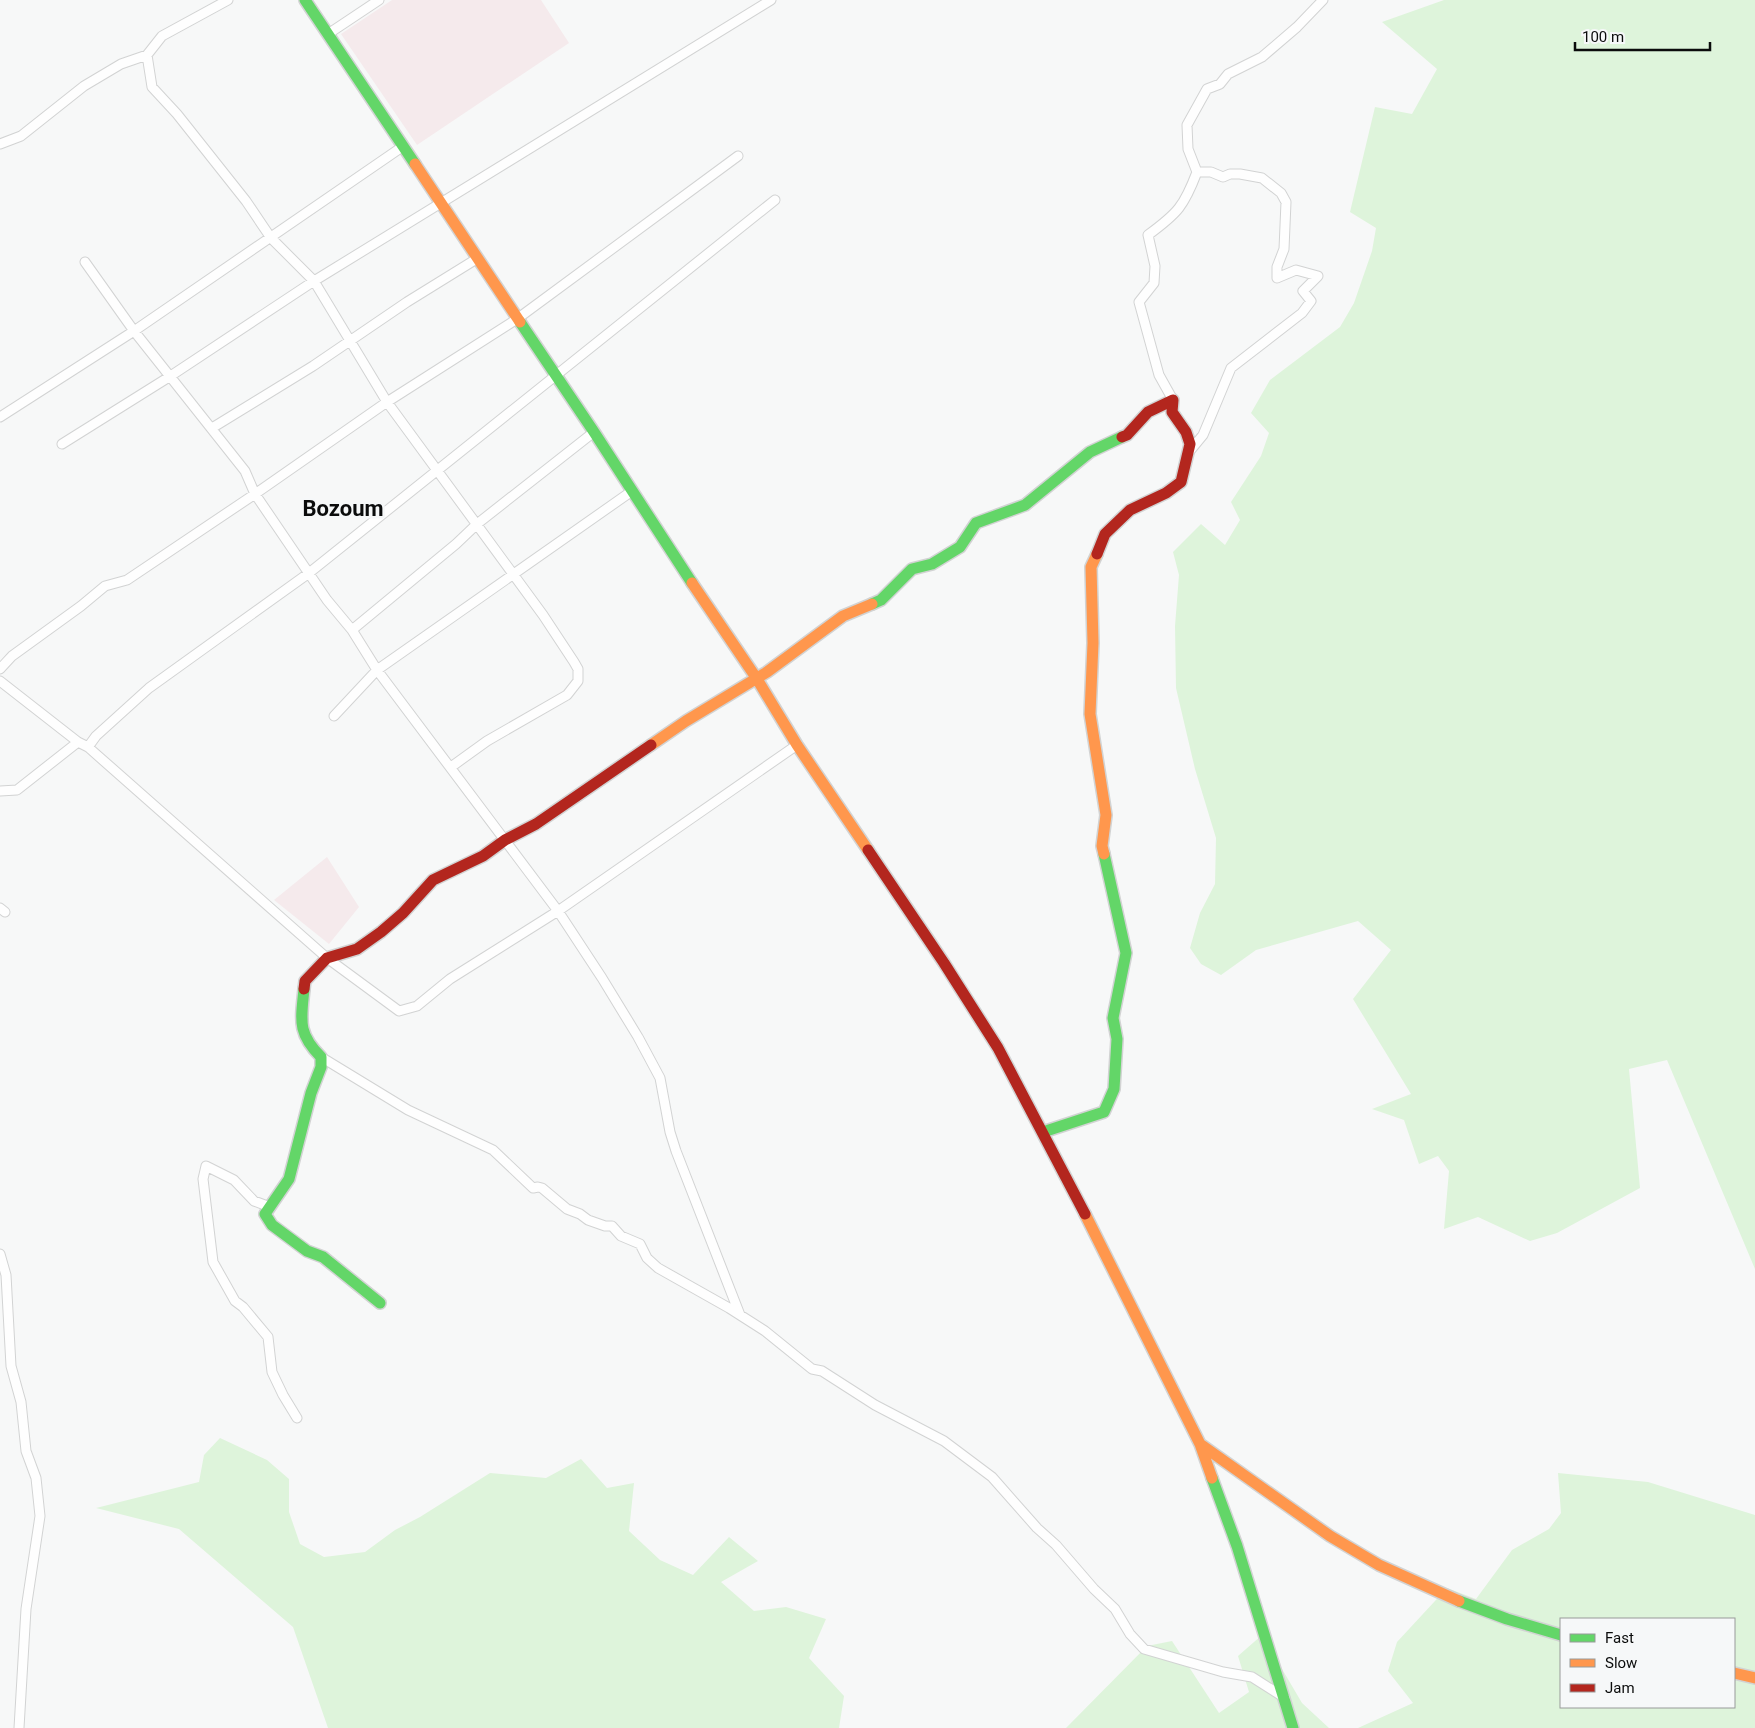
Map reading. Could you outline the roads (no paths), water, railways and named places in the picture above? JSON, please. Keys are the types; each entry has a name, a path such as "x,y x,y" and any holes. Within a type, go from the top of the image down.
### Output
{"main road":[{"path":"305,0 594,432 710,612 757,679 797,745 964,994 998,1048 1044,1132 1200,1444 1238,1546 1286,1698 1293,1728"},
{"path":"1044,1132 1104,1112 1114,1089 1117,1039 1113,1018 1126,953 1102,846 1106,814 1090,714 1094,643 1091,568 1105,534 1130,510 1166,493 1181,482 1190,444 1186,432 1172,412 1173,400"},
{"path":"380,1303 323,1257 307,1251 272,1225 265,1214 289,1179 311,1093 321,1067 320,1057 312,1048 300,1026 304,981 327,958 357,949 381,932 403,913 433,880 450,870 483,856 505,840 536,824 686,722 757,679 843,616 881,600 912,569 932,564 960,547 976,523 1025,505 1090,452 1127,435 1148,412 1173,400"},
{"path":"1200,1444 1330,1536 1379,1564 1440,1593 1507,1620 1560,1635"},
{"path":"1735,1673 1755,1678"}],"street":[{"path":"0,144 21,136 84,86 121,64 147,55 162,36 228,0"},
{"path":"328,34 379,0"},
{"path":"62,444 170,377 314,281 771,0"},
{"path":"1173,400 1159,375 1139,302 1154,283 1155,266 1148,235 1173,216 1187,196 1197,172 1188,149 1187,125 1207,89 1220,84 1228,74 1262,57 1297,27 1322,0"},
{"path":"147,55 152,87 177,114 271,238 314,281 387,402 514,574 578,669 578,681 568,695 487,741 451,767"},
{"path":"0,417 134,331 402,147"},
{"path":"0,670 12,656 81,606 105,586 127,580 387,402 517,319 738,156"},
{"path":"1186,455 1203,435 1230,368 1302,313 1310,301 1303,291 1318,276 1296,270 1277,278 1277,267 1284,249 1286,202 1281,193 1262,178 1240,174 1230,174 1223,177 1211,172 1197,172"},
{"path":"88,747 96,736 149,688 309,572 775,200"},
{"path":"212,428 313,366 350,339 478,258"},
{"path":"85,262 134,331 245,471 255,494 328,600 352,630 377,670 558,911 602,978 655,1067 663,1088 669,1125 676,1151 740,1315"},
{"path":"352,630 456,544 477,524 594,432"},
{"path":"334,716 377,670 632,491"},
{"path":"0,681 78,742 88,747 327,958 399,1011 417,1006 450,979 558,911 797,745"},
{"path":"0,791 17,790 78,742"},
{"path":"320,1057 408,1110 493,1150 533,1188 542,1188 566,1209 580,1214 588,1220 605,1226 612,1226 621,1236 640,1244 647,1258 658,1268 765,1331 812,1369 822,1371 875,1405 944,1441 992,1477 1037,1528 1056,1545 1094,1589 1115,1609 1130,1634 1144,1649 1223,1672 1252,1677 1286,1698"},
{"path":"270,1207 254,1201 234,1180 206,1166 203,1179 213,1262 235,1301 255,1320 268,1337 272,1372 296,1418"},
{"path":"0,1254 6,1275 11,1366 21,1402 26,1451 36,1478 40,1516 26,1609 19,1728"}],"district":[{"name":"Bozoum","path":"343,508"}]}
